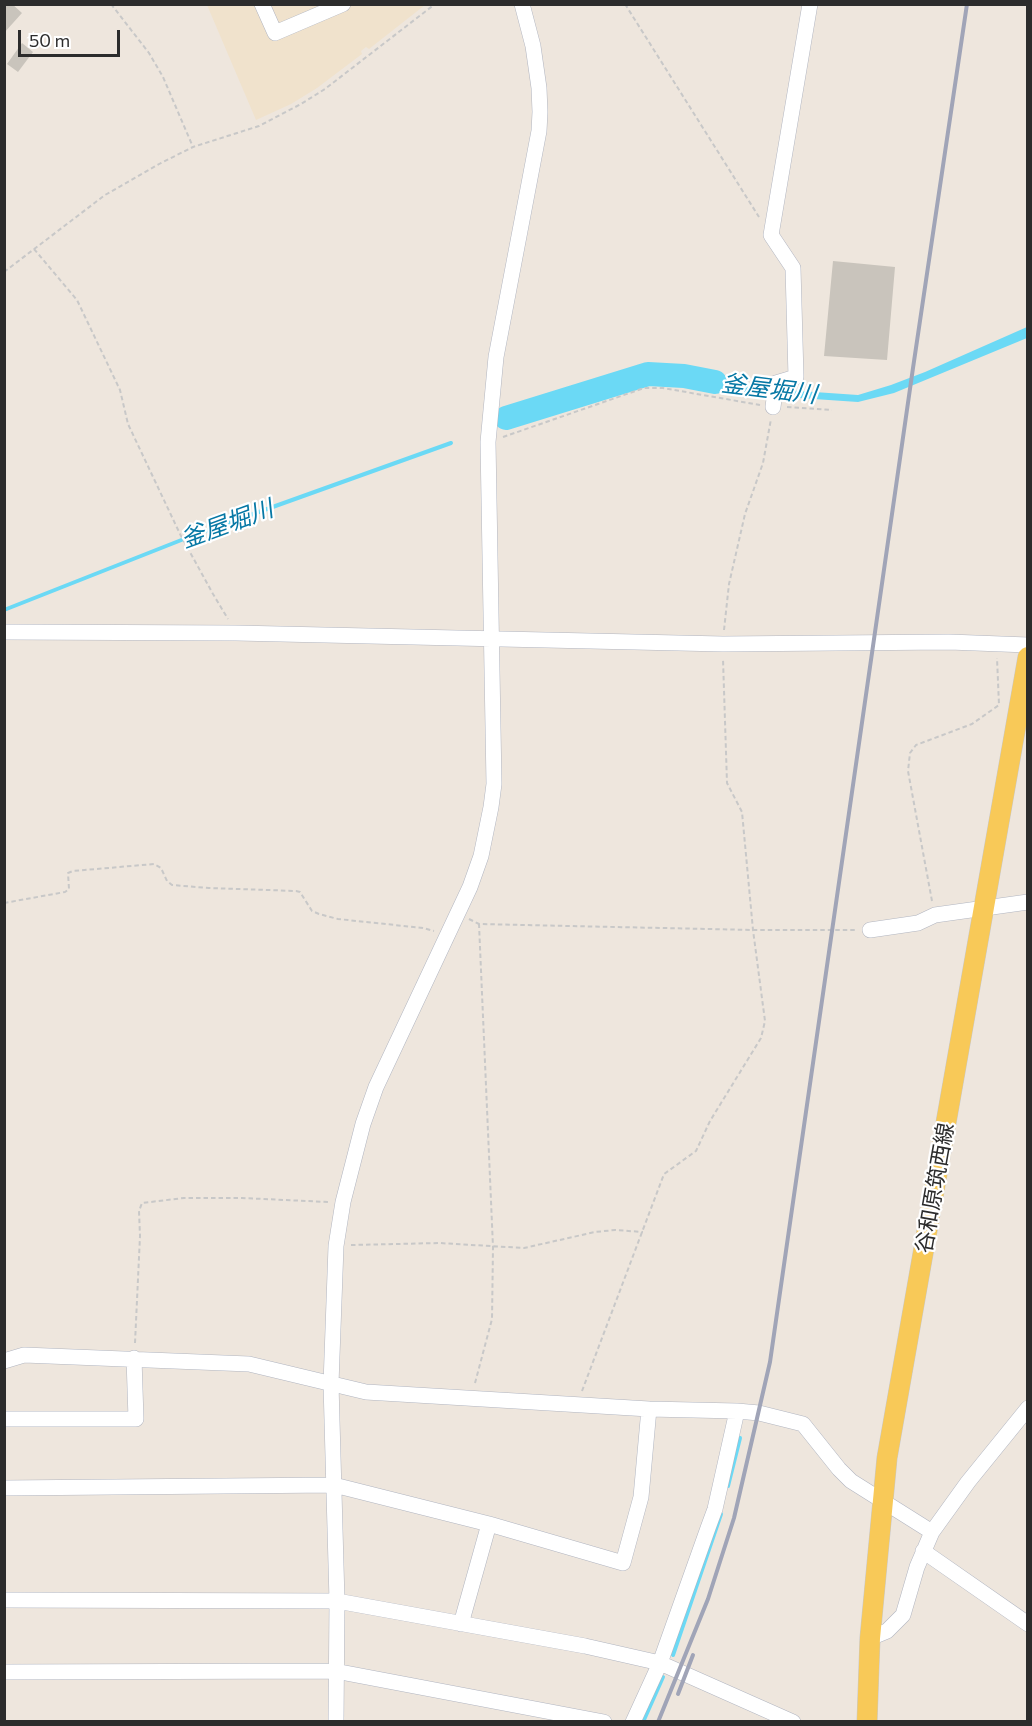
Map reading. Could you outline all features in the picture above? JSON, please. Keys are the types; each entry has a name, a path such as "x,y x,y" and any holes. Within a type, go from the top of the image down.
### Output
{"main road":[{"name":"谷和原筑西線","path":"867,1722 870,1638 887,1458 1028,657"}],"street":[{"path":"262,4 275,33 343,4"},
{"path":"336,1722 337,1601 331,1384 336,1246 343,1202 363,1124 376,1087 448,936 482,856 494,784 488,442 496,357 538,131 537,77 533,46 522,4"},
{"path":"773,406 776,383 796,377 794,268 771,235 810,4"},
{"path":"4,632 236,633 723,644 996,643 1028,645"},
{"path":"870,930 918,923 935,915 1028,902"},
{"path":"4,1361 24,1355 249,1364 366,1392 471,1400 759,1413 803,1424 851,1481 932,1532"},
{"path":"4,1419 136,1419 134,1358"},
{"path":"870,1638 887,1631 903,1615 923,1551 932,1532 968,1482 1028,1408"},
{"path":"4,1488 334,1485 489,1524 623,1563 641,1497 649,1409"},
{"path":"633,1722 660,1663 714,1509 737,1411"},
{"path":"461,1624 489,1524"},
{"path":"923,1551 1028,1624"},
{"path":"4,1600 337,1601 585,1646 660,1663 793,1722"},
{"path":"4,1672 335,1671 604,1722"}],"path":[{"path":"111,4 163,77 194,147"},
{"path":"4,272 105,195 194,147 259,126 301,104 435,4"},
{"path":"625,4 771,235"},
{"path":"34,249 76,300 120,390 128,424 180,534 236,633"},
{"path":"488,442 644,388 663,388 773,406 832,410"},
{"path":"577,1405 664,1174 696,1151 710,1120 761,1038 765,1021 753,930 742,812 727,783 723,644 729,584 745,514 764,463 773,406"},
{"path":"935,915 908,771 910,753 916,745 972,724 999,705 996,643"},
{"path":"4,903 65,892 69,890 68,873 73,871 154,864 161,867 167,881 172,885 296,891 300,892 312,911 319,914 338,919 423,928 448,936"},
{"path":"471,1400 492,1319 493,1247 479,924 870,930"},
{"path":"134,1358 140,1236 139,1211 142,1203 184,1198 343,1202"},
{"path":"336,1246 439,1243 524,1248 596,1232 615,1230 643,1232"}],"shaded area":[{"path":"207,5 425,5 369,49 366,47 361,51 362,54 317,88 291,104 256,120"}],"water":[{"path":"1027,327 1027,338 894,393 858,402 755,395 684,380 685,371 756,388 858,395 925,372"}],"building":[{"path":"4,4 12,4 22,13 4,33"},
{"path":"22,43 33,52 18,72 7,64"},
{"path":"833,261 895,267 887,360 824,356"}],"waterway":[{"name":"釜屋堀川","path":"506,418 648,374 684,376 715,382"},
{"name":"釜屋堀川","path":"4,610 189,537 451,443"},
{"path":"728,1486 740,1438"},
{"path":"673,1655 721,1514"},
{"path":"643,1722 663,1677"}],"railway":[{"path":"658,1722 708,1599 734,1518 770,1362 967,4"},
{"path":"678,1694 693,1655"}]}
